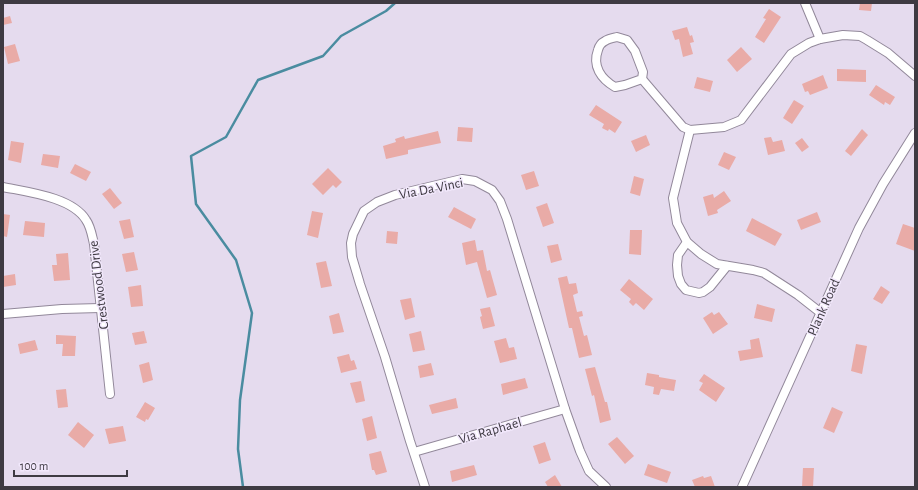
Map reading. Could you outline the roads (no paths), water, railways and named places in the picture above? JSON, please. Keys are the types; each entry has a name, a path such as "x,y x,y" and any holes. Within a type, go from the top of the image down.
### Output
{"street":[{"path":"805,3 820,39"},
{"path":"642,79 614,87 607,83 597,69 595,57 599,46 606,40 617,37 627,40 635,51 643,72 642,79 683,127 690,130 724,127 741,120 791,54 809,43 820,39 843,35 860,36 888,53 915,76"},
{"path":"690,130 673,198 677,223 687,242 701,254 717,264 764,273 798,295 821,313"},
{"name":"Plank Road","path":"742,487 859,228 882,184 915,133"},
{"name":"Via Da Vinci","path":"425,487 385,357 360,284 352,257 351,243 353,234 364,211 377,202 395,195 462,179 475,181 492,190 500,201 507,219 580,452 589,471 606,487"},
{"name":"Crestwood Drive","path":"3,187 58,200 75,208 86,220 91,230 94,244 110,394"},
{"path":"687,242 678,255 677,265 678,276 681,284 686,290 699,293 704,292 727,266"},
{"path":"3,314 62,309 100,308"},
{"name":"Via Raphael","path":"414,452 565,408"}],"waterway":[{"path":"243,487 238,449 240,400 252,313 236,260 196,204 191,156 226,137 258,80 323,56 341,36 386,11 395,3"}]}
